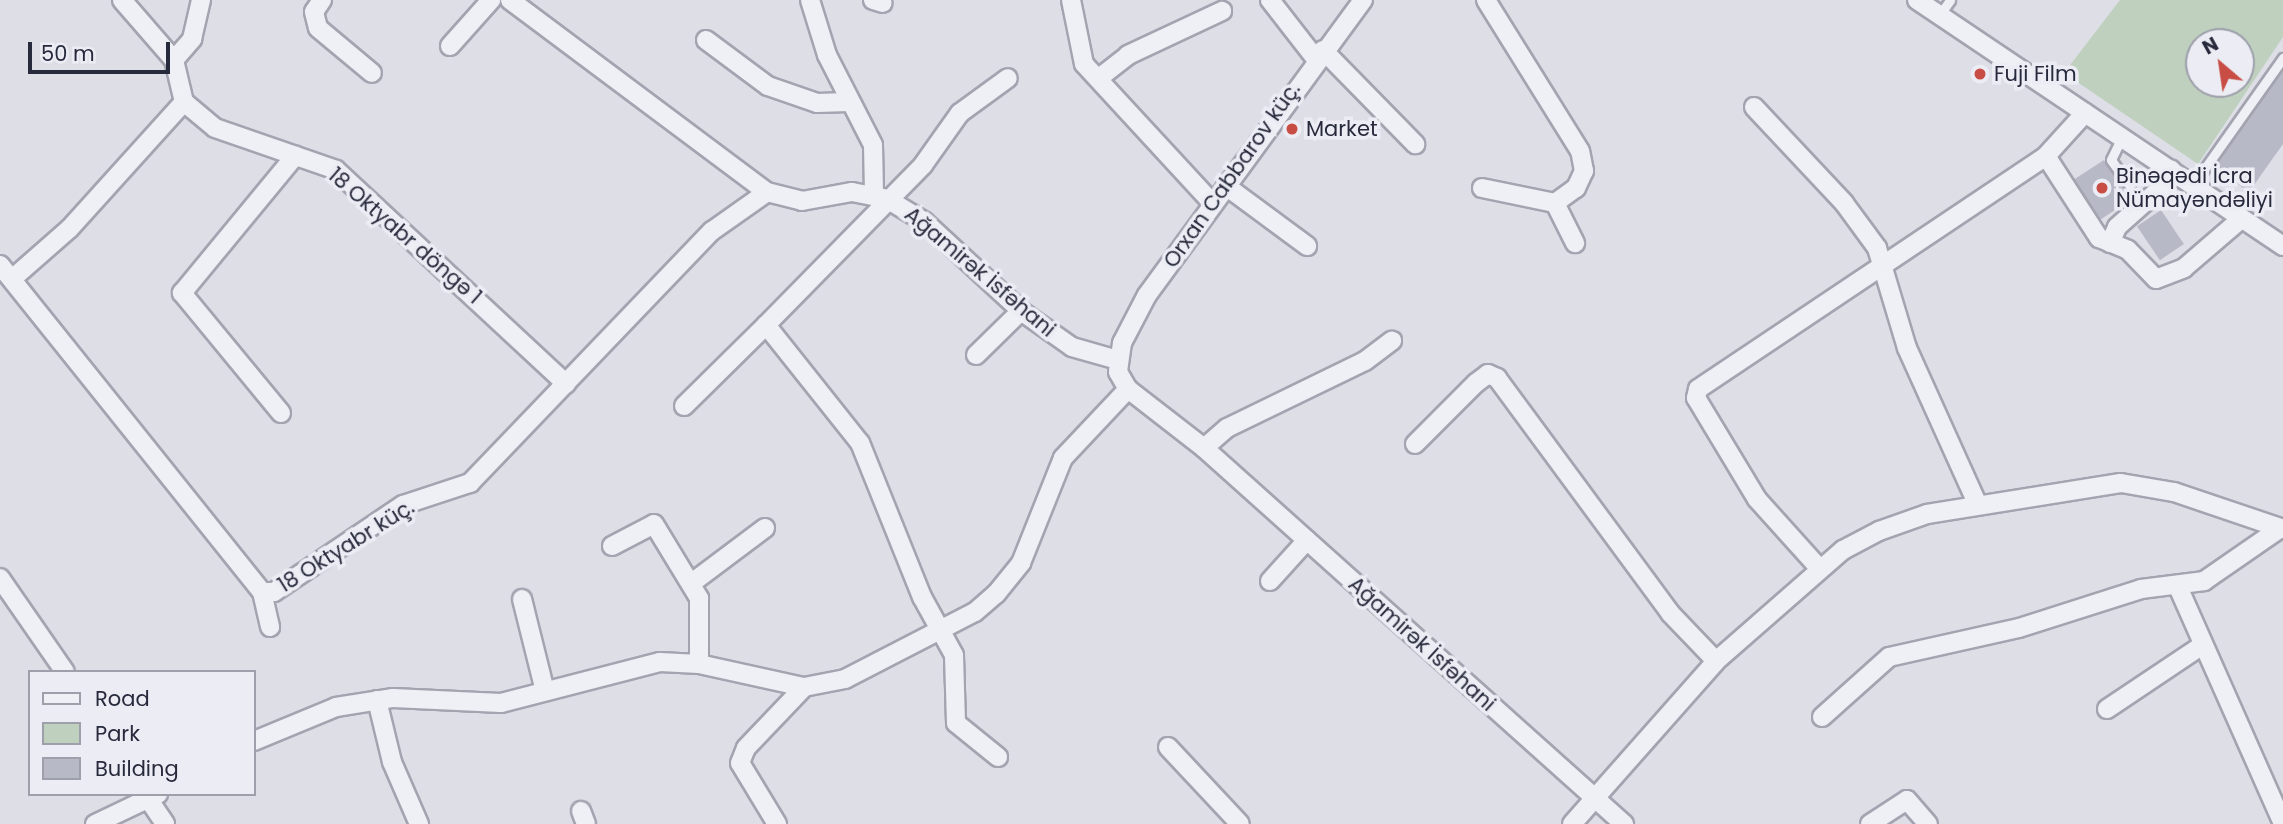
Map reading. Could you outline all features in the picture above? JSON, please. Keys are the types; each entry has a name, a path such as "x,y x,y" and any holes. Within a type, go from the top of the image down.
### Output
{"street":[{"path":"12,279 70,228 184,102 174,60 122,0"},
{"path":"174,60 191,39 201,0"},
{"path":"321,0 314,12 318,28 372,73"},
{"path":"450,46 491,0"},
{"path":"510,0 767,192 802,201 880,196"},
{"path":"810,0 848,103 877,158 880,196"},
{"path":"1071,0 1078,50 1099,78 1213,204"},
{"path":"1270,0 1320,54 1415,144"},
{"name":"Orxan Cabbarov küç.","path":"1118,360 1147,295 1320,54 1363,0"},
{"path":"1482,188 1555,203 1576,188 1584,171 1580,151 1486,0"},
{"path":"1917,0 1945,7 2085,113 2283,246"},
{"path":"1099,78 1128,55 1222,11"},
{"path":"706,40 768,86 817,103 848,103"},
{"path":"684,406 766,325 880,196 936,151 960,113 1008,78"},
{"name":"18 Oktyabr döngə 1","path":"184,102 215,128 336,170 566,384"},
{"path":"1754,107 1844,203 1885,268 1907,348 1978,505"},
{"path":"1820,569 1757,499 1696,398 1703,383 1885,268 2046,156 2085,113"},
{"path":"281,413 182,293 295,156"},
{"path":"2046,156 2092,230 2164,279 2241,219"},
{"path":"2110,243 2117,227 2171,170"},
{"path":"1226,186 1307,246"},
{"name":"18 Oktyabr küç.","path":"0,265 262,592 290,585 403,505 470,483 712,231 767,192"},
{"name":"Ağamirək İsfəhani","path":"880,196 925,222 1021,311 1072,347 1118,360"},
{"path":"1555,203 1575,243"},
{"path":"976,355 1021,311"},
{"path":"766,325 860,443 954,655 956,723 999,757"},
{"path":"1203,448 1227,428 1365,361 1392,341"},
{"path":"256,740 336,707 377,700 502,703 629,667 699,664 804,687 845,679 975,612 1007,582 1063,458 1128,389 1118,360"},
{"path":"1415,444 1476,383 1489,374 1497,378 1670,613 1716,661"},
{"name":"Ağamirək İsfəhani","path":"1128,389 1203,448 1624,824"},
{"path":"1572,824 1597,799 1716,661 1820,569 1879,531 1978,505 2121,482 2175,492 2281,529"},
{"path":"612,546 654,524 693,582 702,614 699,664"},
{"path":"693,582 765,528"},
{"path":"1822,717 1889,657 2019,628 2141,589 2179,589 2204,581 2281,529"},
{"path":"1270,581 1307,540"},
{"path":"0,578 64,670"},
{"path":"2179,589 2283,824"},
{"path":"262,592 270,627"},
{"path":"522,599 545,691"},
{"path":"2107,709 2202,646"},
{"path":"777,824 740,763 746,747 804,687"},
{"path":"377,700 392,762 419,824"},
{"path":"1168,747 1240,824"},
{"path":"95,824 150,796 164,824"},
{"path":"1870,824 1907,800 1928,824"}],"lane":[{"path":"2193,185 2283,58"},
{"path":"2122,137 2111,160 2130,186"}],"green space":[{"path":"2120,0 2283,0 2283,37 2255,79 2255,28 2185,28 2185,98 2242,98 2198,164 2064,73"}],"building":[{"path":"2283,69 2283,144 2249,192 2213,167"},
{"path":"2104,160 2130,200 2097,221 2071,181"},
{"path":"2161,210 2184,244 2160,260 2137,226"}],"place":[{"name":"Fuji Film","path":"1980,74"},
{"name":"Market","path":"1292,129"},
{"name":"Binəqədi İcra Nümayəndəliyi","path":"2102,188"}]}
